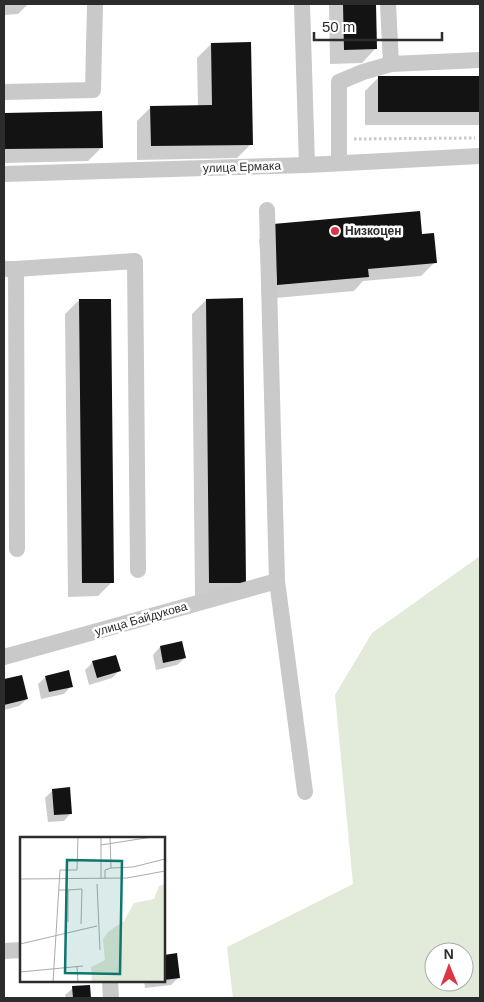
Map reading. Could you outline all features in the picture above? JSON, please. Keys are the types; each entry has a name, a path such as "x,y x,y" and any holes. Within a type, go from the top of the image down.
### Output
{"street":[{"path":"4,92 93,90 94,4"},
{"path":"302,4 307,165"},
{"path":"388,4 391,64"},
{"path":"339,163 339,82 363,72 391,64 480,60"},
{"name":"улица Ермака","path":"4,174 307,165 480,156"},
{"path":"267,210 277,581 306,792"},
{"path":"17,549 10,269 135,261 138,570"},
{"name":"улица Байдукова","path":"4,657 277,581"},
{"path":"4,951 20,950"},
{"path":"110,982 111,998"}],"path":[{"path":"339,139 480,138"}],"green space":[{"path":"480,556 480,998 233,998 227,947 353,884 335,695 372,633"}],"building":[{"path":"343,4 376,4 377,49 344,50"},
{"path":"251,42 253,145 151,146 150,106 212,105 211,43"},
{"path":"378,76 480,76 480,112 378,112"},
{"path":"102,111 103,148 4,149 4,113"},
{"path":"420,211 422,234 434,233 437,263 368,269 369,277 277,285 273,224"},
{"path":"243,298 246,583 209,583 206,299"},
{"path":"79,299 111,299 114,583 82,583"},
{"path":"182,641 186,658 163,663 160,646"},
{"path":"116,655 121,671 97,678 92,661"},
{"path":"69,670 73,687 49,692 45,676"},
{"path":"22,675 28,699 4,705 4,679"},
{"path":"70,787 72,814 54,815 52,789"},
{"path":"177,953 180,978 165,980 165,955"},
{"path":"90,985 91,998 73,998 72,986"}],"place":[{"name":"Низкоцен","path":"335,231"}]}
